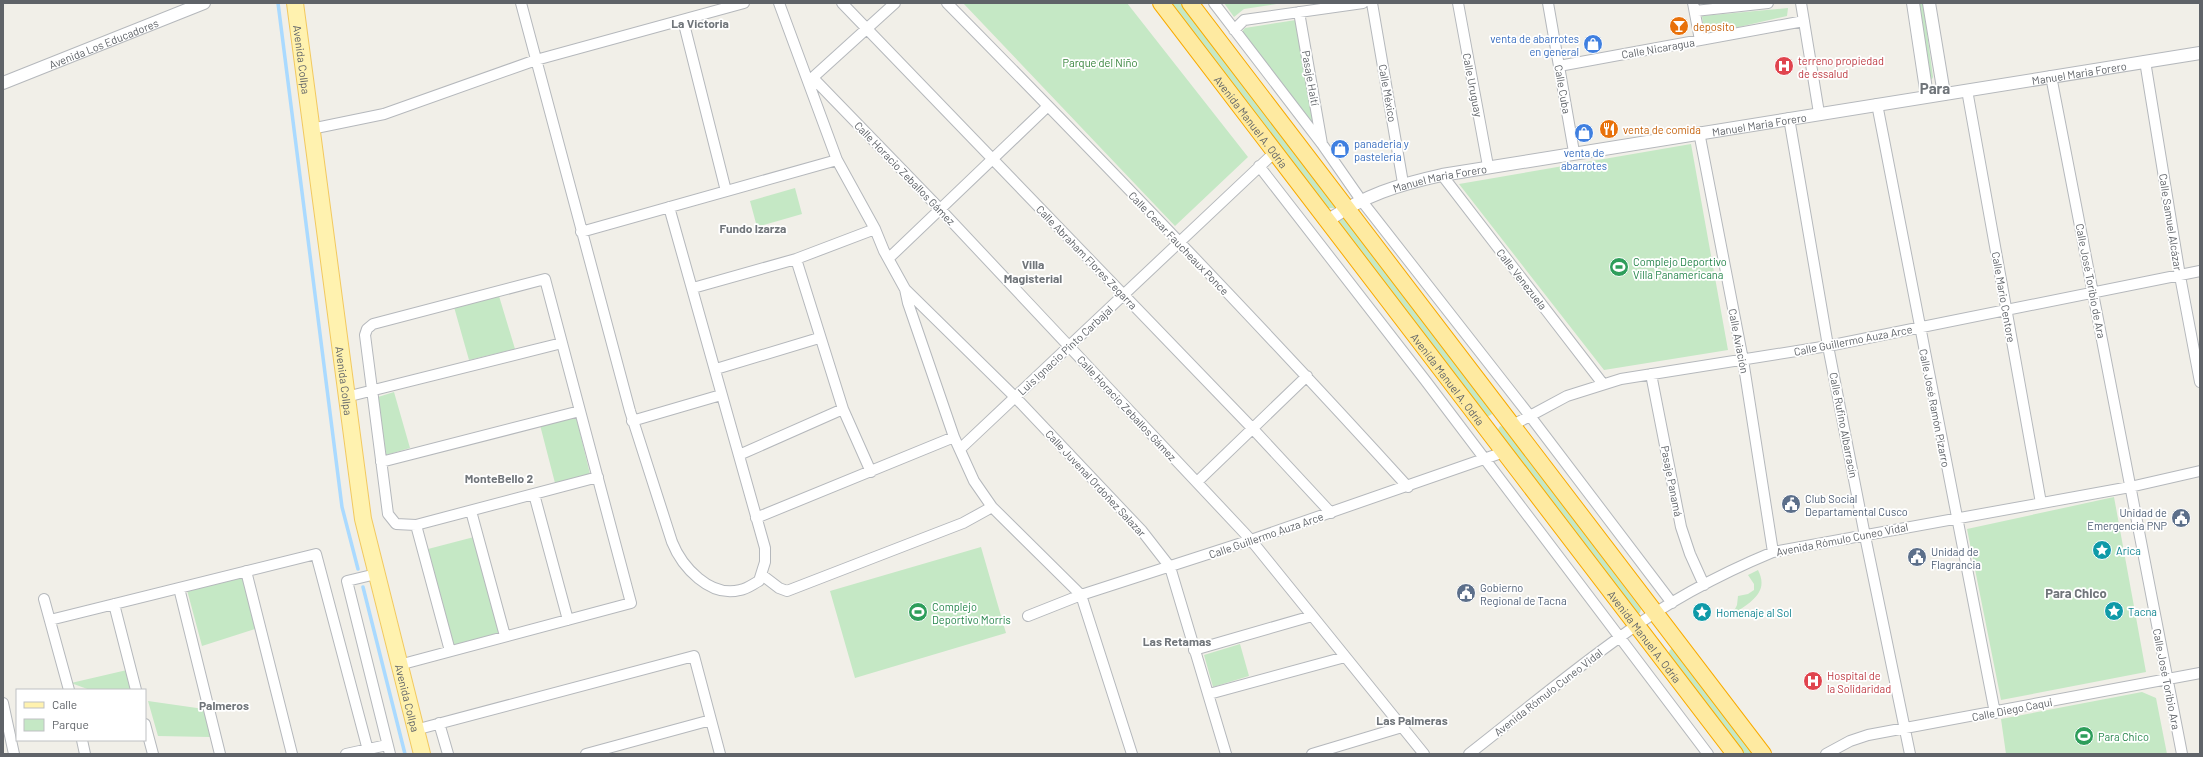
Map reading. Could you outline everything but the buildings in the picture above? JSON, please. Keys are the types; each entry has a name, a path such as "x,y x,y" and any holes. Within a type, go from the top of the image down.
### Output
{"highway":[{"name":"Avenida Manuel A. Odría","path":"1161,3 1735,754"},
{"name":"Avenida Manuel A. Odría","path":"1190,3 1763,754"},
{"path":"1486,427 1508,420"}],"main road":[{"name":"Avenida Collpa","path":"295,3 363,519 422,754"}],"street":[{"name":"Avenida Los Educadores","path":"3,83 204,3"},
{"path":"521,3 632,420 672,542 676,552 688,569 706,583 728,591 748,588 759,580 762,575 765,562 765,548 721,395 716,369 670,207"},
{"path":"311,129 384,114 536,60 744,3"},
{"name":"Calle Juvenal Ordoñez Salazar","path":"780,3 810,80 837,160 905,289 1015,397 1142,531 1170,567 1226,754"},
{"name":"Calle Abraham Flores Zegarra","path":"842,3 1124,294 1331,513"},
{"path":"810,80 895,3"},
{"name":"Calle Cesar Faucheaux Ponce","path":"946,3 1048,106 1307,376 1408,487"},
{"path":"1214,3 1322,144 1360,200 1530,416 1672,603"},
{"path":"1234,30 1244,20 1335,5 1362,3"},
{"name":"Calle México","path":"1372,3 1404,184"},
{"name":"Calle Uruguay","path":"1458,3 1488,166"},
{"name":"Calle Cuba","path":"1548,3 1574,152"},
{"path":"1700,40 1694,7 1768,3"},
{"path":"1801,3 1819,113"},
{"path":"1913,3 1927,96"},
{"path":"1929,3 1944,94"},
{"name":"Pasaje Haití","path":"1299,12 1322,144"},
{"path":"683,20 726,191"},
{"name":"Calle Nicaragua","path":"1559,66 1804,21"},
{"name":"Manuel Maria Forero","path":"1327,221 1360,200 1404,184 1488,166 2200,53"},
{"name":"Calle Samuel Alcázar","path":"2145,61 2180,276 2200,382"},
{"name":"Calle José Toribio de Ara","path":"2051,76 2130,487"},
{"name":"Calle Horacio Zeballos Gámez","path":"810,80 940,209 1251,540 1424,754"},
{"name":"Calle Mario Centore","path":"1967,90 2041,503"},
{"name":"Calle José Ramón Pizarro","path":"1877,104 1995,713"},
{"path":"889,258 1048,106"},
{"name":"Calle Rufino Albarracín","path":"1789,118 1828,346 1910,754"},
{"name":"Calle Aviación","path":"1699,132 1743,360 1773,552"},
{"name":"Luis Ignacio Pinto Carbajal","path":"960,449 1275,152"},
{"path":"581,232 837,160"},
{"name":"Avenida Manuel A. Odría","path":"1259,166 1486,460 1708,754"},
{"name":"Calle Venezuela","path":"1442,175 1603,384"},
{"path":"693,288 796,259 875,230"},
{"path":"796,259 819,338 843,409 870,472"},
{"name":"Calle Guillermo Auza Arce","path":"1508,420 1530,416 1567,396 1603,384 1651,374 1828,346 2200,271"},
{"path":"399,665 631,603 598,477 545,279 373,324 367,329 365,335 388,514 396,524 416,525 598,477"},
{"path":"905,289 908,303 954,438 974,480 992,507 1081,595 1132,754"},
{"path":"716,369 819,338"},
{"path":"346,397 372,392 562,343"},
{"name":"Pasaje Panamá","path":"1651,374 1681,527 1690,554 1704,585"},
{"path":"1196,482 1307,376"},
{"path":"632,420 721,395"},
{"path":"738,455 843,409"},
{"path":"381,462 580,410"},
{"path":"756,518 954,438"},
{"name":"Calle Guillermo Auza Arce","path":"1028,616 1081,595 1170,567 1408,487 1486,460 1504,452"},
{"name":"Avenida Rómulo Cuneo Vidal","path":"1469,754 1620,636 1672,603 1704,585 1742,565 1773,552 1865,536 1957,517 2130,487 2200,471"},
{"name":"Calle José Toribio Ara","path":"2130,487 2182,754"},
{"path":"534,494 568,620"},
{"path":"762,575 779,588 787,591 963,522 992,507"},
{"path":"471,511 505,636"},
{"path":"416,525 450,651"},
{"path":"50,620 316,554 368,752"},
{"path":"246,571 292,754"},
{"path":"346,754 388,750 347,581 376,574"},
{"path":"180,588 220,754"},
{"path":"44,599 69,689"},
{"path":"114,604 136,689"},
{"path":"1194,650 1312,616"},
{"path":"416,730 694,656 720,754"},
{"path":"1209,694 1345,657"},
{"name":"Calle Diego Caqui","path":"1826,754 1850,741 1905,727 1995,713 2167,678 2200,673"},
{"path":"3,703 14,754"},
{"path":"586,754 711,720"},
{"path":"439,723 448,754"},
{"path":"1312,754 1402,727"},
{"path":"146,728 153,754"},
{"path":"82,741 86,754"}],"green space":[{"name":"Parque del Niño","path":"963,3 1127,3 1248,157 1175,226"},
{"path":"1169,3 1183,3 1336,206 1335,208 1326,208"},
{"path":"1224,3 1283,3 1244,9 1234,17"},
{"path":"1916,3 1923,3 1933,77 1932,79 1926,80"},
{"path":"1788,8 1787,16 1704,35 1702,16"},
{"path":"1296,20 1318,131 1241,33 1245,28"},
{"name":"Complejo Deportivo Villa Panamericana","path":"1691,144 1728,350 1604,370 1459,184"},
{"path":"795,188 802,214 757,227 750,201"},
{"path":"1346,216 1491,409 1492,414 1487,417 1336,222"},
{"path":"499,296 515,349 469,360 454,307"},
{"path":"394,392 410,448 386,455 378,397"},
{"path":"576,416 590,474 555,483 540,425"},
{"path":"1500,426 1504,427 1641,609 1640,613 1637,614 1497,431"},
{"path":"2114,497 2146,672 2001,700 1967,529"},
{"path":"474,537 499,633 454,645 428,549"},
{"name":"Complejo Deportivo Morris","path":"981,547 1006,633 855,678 830,591"},
{"path":"1758,570 1761,578 1760,591 1751,602 1732,615 1737,605 1738,596 1748,594 1754,590 1754,584 1748,575"},
{"path":"243,577 255,629 202,646 187,590"},
{"path":"1240,644 1249,676 1213,687 1204,655"},
{"path":"1674,647 1756,754 1741,754 1667,657 1670,650"},
{"path":"127,670 132,689 87,689 71,683"},
{"name":"Para Chico","path":"2142,692 2156,698 2167,754 2006,754 2001,719"},
{"path":"148,701 204,709 210,737 158,736"}],"waterway":[{"path":"278,3 342,507 358,569"},
{"path":"363,587 405,754"}],"place":[{"name":"deposito","path":"1679,26"},
{"name":"venta de abarrotes en general","path":"1593,44"},
{"name":"terreno propiedad de essalud","path":"1784,66"},
{"name":"venta de comida","path":"1609,129"},
{"name":"venta de abarrotes","path":"1584,133"},
{"name":"panaderia y pasteleria","path":"1340,149"},
{"name":"Complejo Deportivo Villa Panamericana","path":"1619,267"},
{"name":"Club Social Departamental Cusco","path":"1791,504"},
{"name":"Unidad de Emergencia PNP","path":"2181,518"},
{"name":"Arica","path":"2102,550"},
{"name":"Unidad de Flagrancia","path":"1917,557"},
{"name":"Gobierno Regional de Tacna","path":"1466,593"},
{"name":"Tacna","path":"2114,611"},
{"name":"Complejo Deportivo Morris","path":"918,612"},
{"name":"Homenaje al Sol","path":"1702,612"},
{"name":"Hospital de la Solidaridad","path":"1813,681"},
{"name":"Para Chico","path":"2084,736"}],"district":[{"name":"La Victoria","path":"700,23"},
{"name":"Para","path":"1935,88"},
{"name":"Fundo Izarza","path":"753,228"},
{"name":"Villa Magisterial","path":"1033,271"},
{"name":"MonteBello 2","path":"499,478"},
{"name":"Para Chico","path":"2076,593"},
{"name":"Las Retamas","path":"1177,641"},
{"name":"Palmeros","path":"224,705"},
{"name":"Las Palmeras","path":"1412,720"}]}
